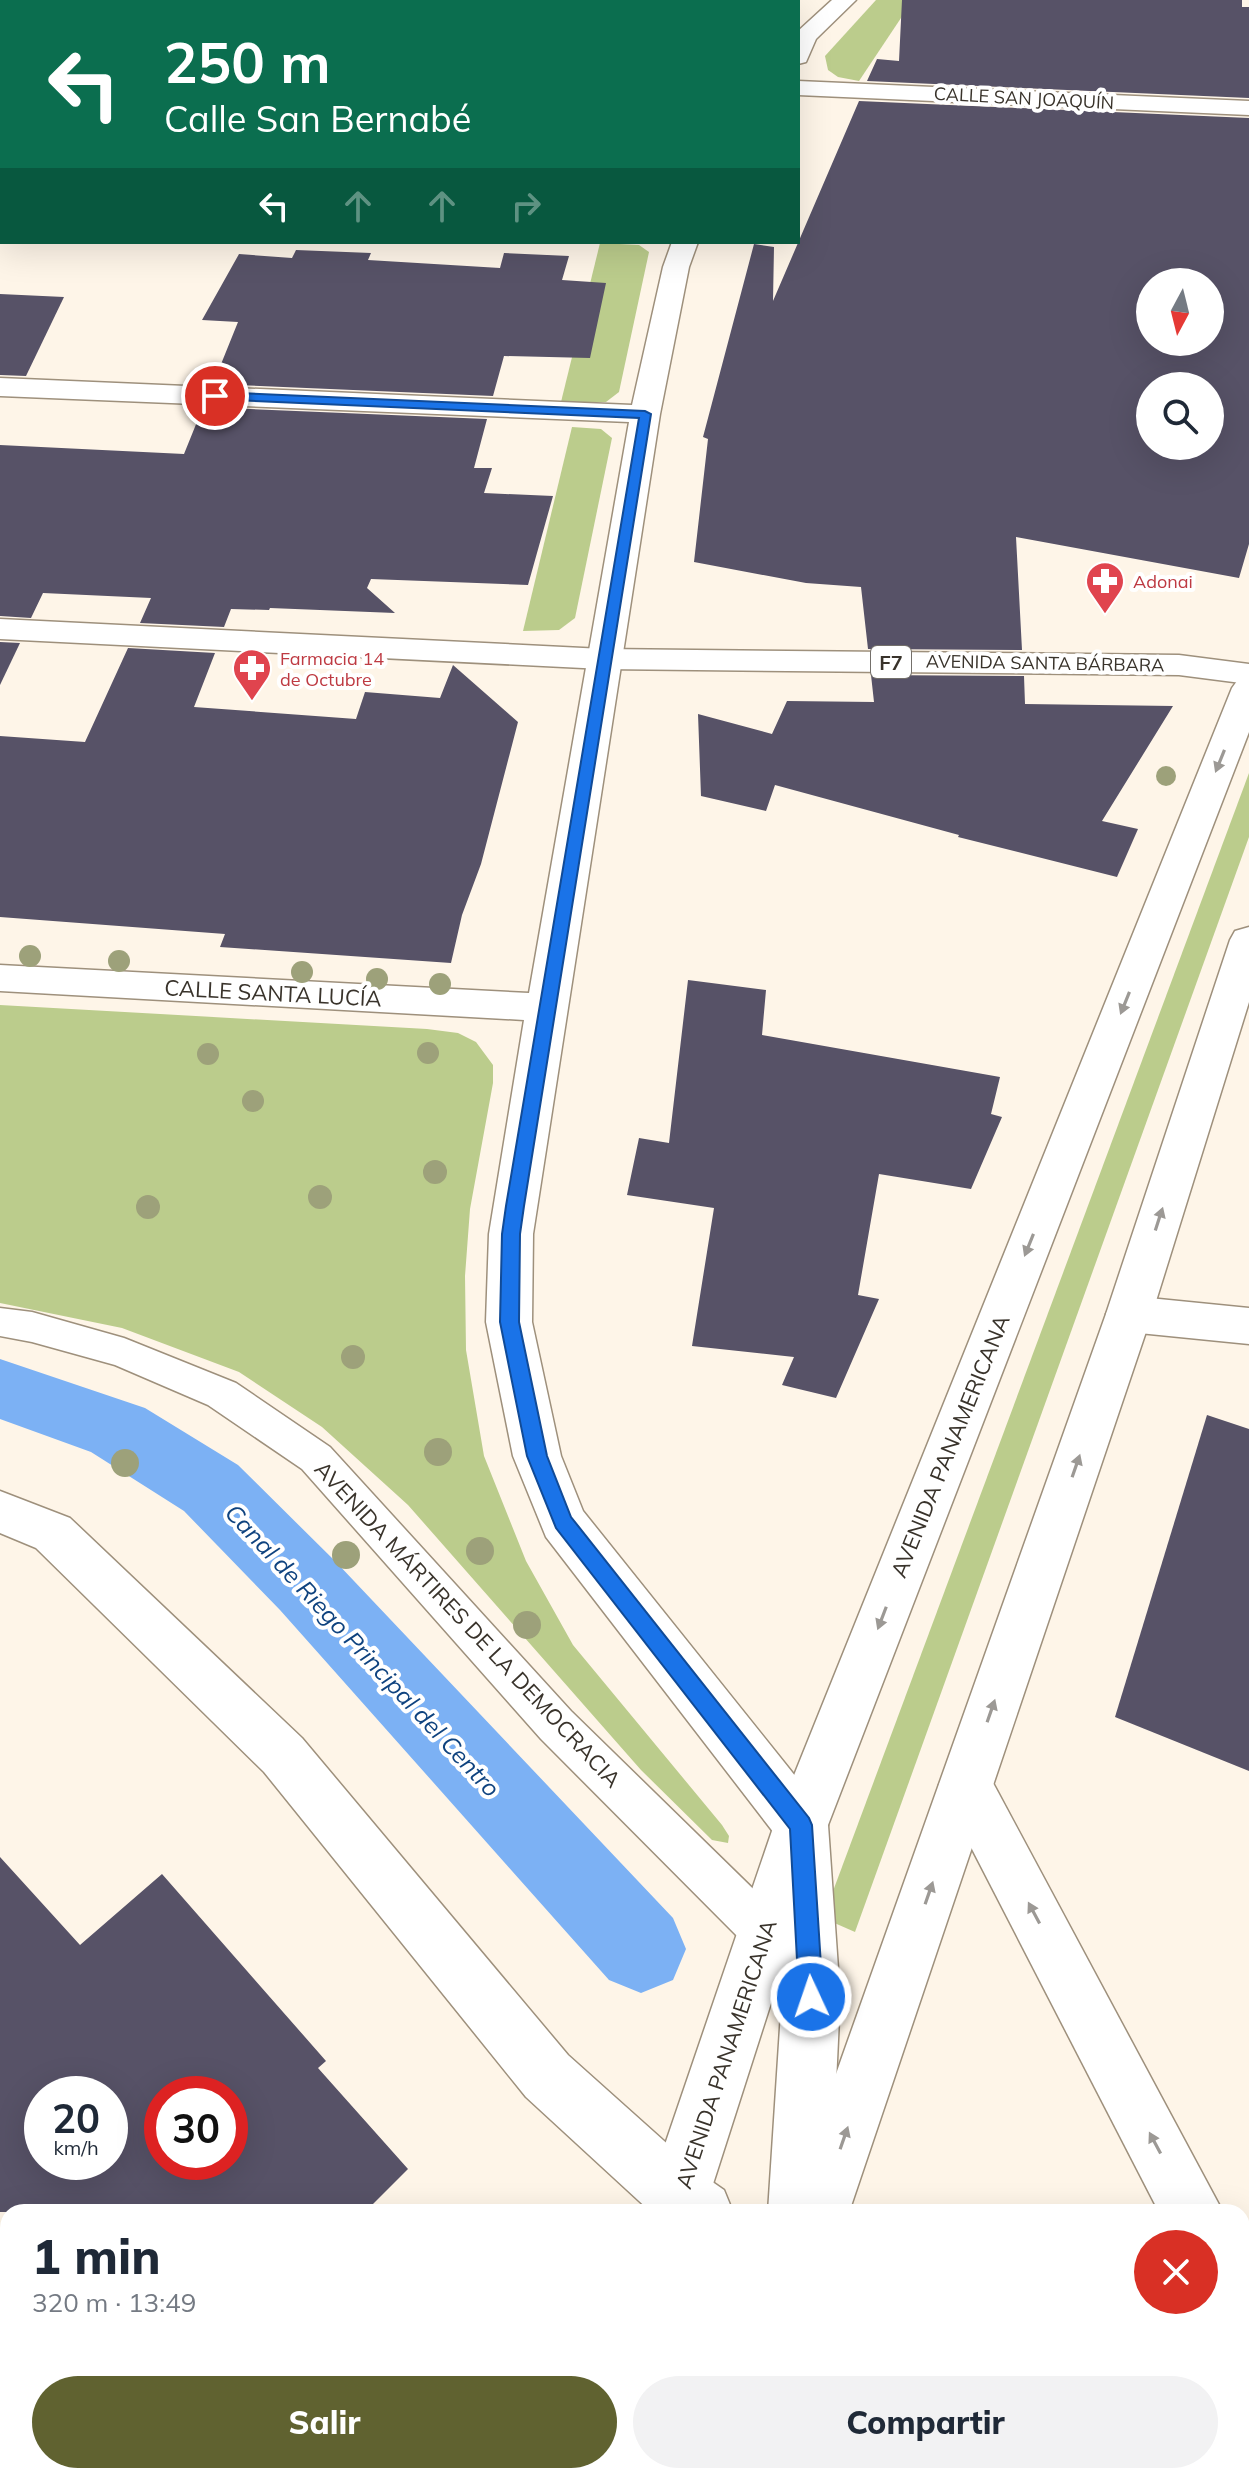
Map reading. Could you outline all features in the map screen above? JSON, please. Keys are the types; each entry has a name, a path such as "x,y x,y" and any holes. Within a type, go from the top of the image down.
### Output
{"main road":[{"path":"801,43 806,0"},
{"path":"801,43 845,0"},
{"name":"CALLE SAN JOAQUÍN","path":"800,88 1249,108"},
{"path":"684,244 676,267 645,414 546,1008 511,1234 509,1322 537,1456 563,1522 801,1825 811,1997 799,2204"},
{"path":"0,387 645,414"},
{"name":"AVENIDA SANTA BÁRBARA","path":"0,629 603,659 1179,665"},
{"name":"F7","path":"1179,665 1249,648"},
{"name":"F7","path":"1179,665 1249,674"},
{"name":"AVENIDA PANAMERICANA","path":"685,2204 801,1825 1249,688"},
{"path":"821,2204 1129,1314 1249,940"},
{"name":"CALLE SANTA LUCÍA","path":"0,978 546,1008"},
{"path":"1129,1314 1249,1326"},
{"path":"0,1511 53,1533 283,1755 547,2076 681,2204"},
{"path":"966,1785 1188,2204"}],"lane":[{"name":"AVENIDA MÁRTIRES DE LA DEMOCRACIA","path":"0,1322 32,1327 124,1353 222,1394 316,1458 556,1725 766,1933"}],"green space":[{"path":"876,0 913,0 859,81 838,77 828,70 825,56"},
{"path":"600,244 639,245 649,252 619,392 606,402 561,402"},
{"path":"572,427 601,429 612,438 575,618 559,630 523,631"},
{"path":"1249,773 1249,837 855,1932 823,1918"},
{"path":"0,1005 427,1029 458,1033 476,1042 493,1065 493,1083 470,1209 465,1276 466,1350 484,1456 526,1561 573,1645 722,1825 729,1836 728,1843 712,1840 641,1770 408,1505 322,1427 239,1372 122,1328 0,1303"}],"building":[{"path":"902,0 1242,0 1242,7 1249,7 1249,98 867,81 877,59 899,61"},
{"path":"859,101 1249,118 1249,544 1239,578 1016,537 1022,650 868,649 861,587 806,583 694,562 708,439 703,437 754,244 774,247 773,301"},
{"path":"296,250 371,253 368,260 500,268 504,253 569,256 562,280 606,283 590,358 504,356 493,396 213,384 238,322 202,320 239,254 292,258"},
{"path":"0,294 64,297 26,376 0,375"},
{"path":"203,407 487,419 474,468 492,468 484,493 553,496 528,585 371,579 367,588 395,613 231,609 224,627 140,623 151,598 43,593 31,618 0,616 0,445 184,454"},
{"path":"0,642 20,643 0,685"},
{"path":"128,648 215,653 194,707 356,719 365,692 440,698 453,665 518,722 451,963 220,947 225,934 0,917 0,736 85,742"},
{"path":"871,675 1024,676 1025,704 1173,706 1102,821 1138,829 1117,877 958,837 775,785 766,811 701,796 698,714 772,734 787,701 874,702"},
{"path":"688,980 766,990 762,1035 1000,1077 991,1114 1002,1117 971,1189 879,1174 858,1295 879,1299 836,1398 782,1385 794,1357 692,1346 714,1208 627,1195 639,1138 669,1143"},
{"path":"1207,1415 1249,1429 1249,1771 1115,1717"},
{"path":"0,1857 80,1945 162,1874 326,2061 318,2068 408,2169 373,2204 0,2204"}],"waterway":[{"name":"Canal de Riego Principal del Centro","path":"0,1389 118,1430 211,1488 308,1586 641,1949"}],"place":[{"name":"Adonai","path":"1105,615"},
{"name":"Farmacia 14 de Octubre","path":"252,702"}],"route":[{"path":"215,396 645,414 515,1206 511,1234 509,1322 537,1456 563,1522 801,1825 811,1997"}]}
